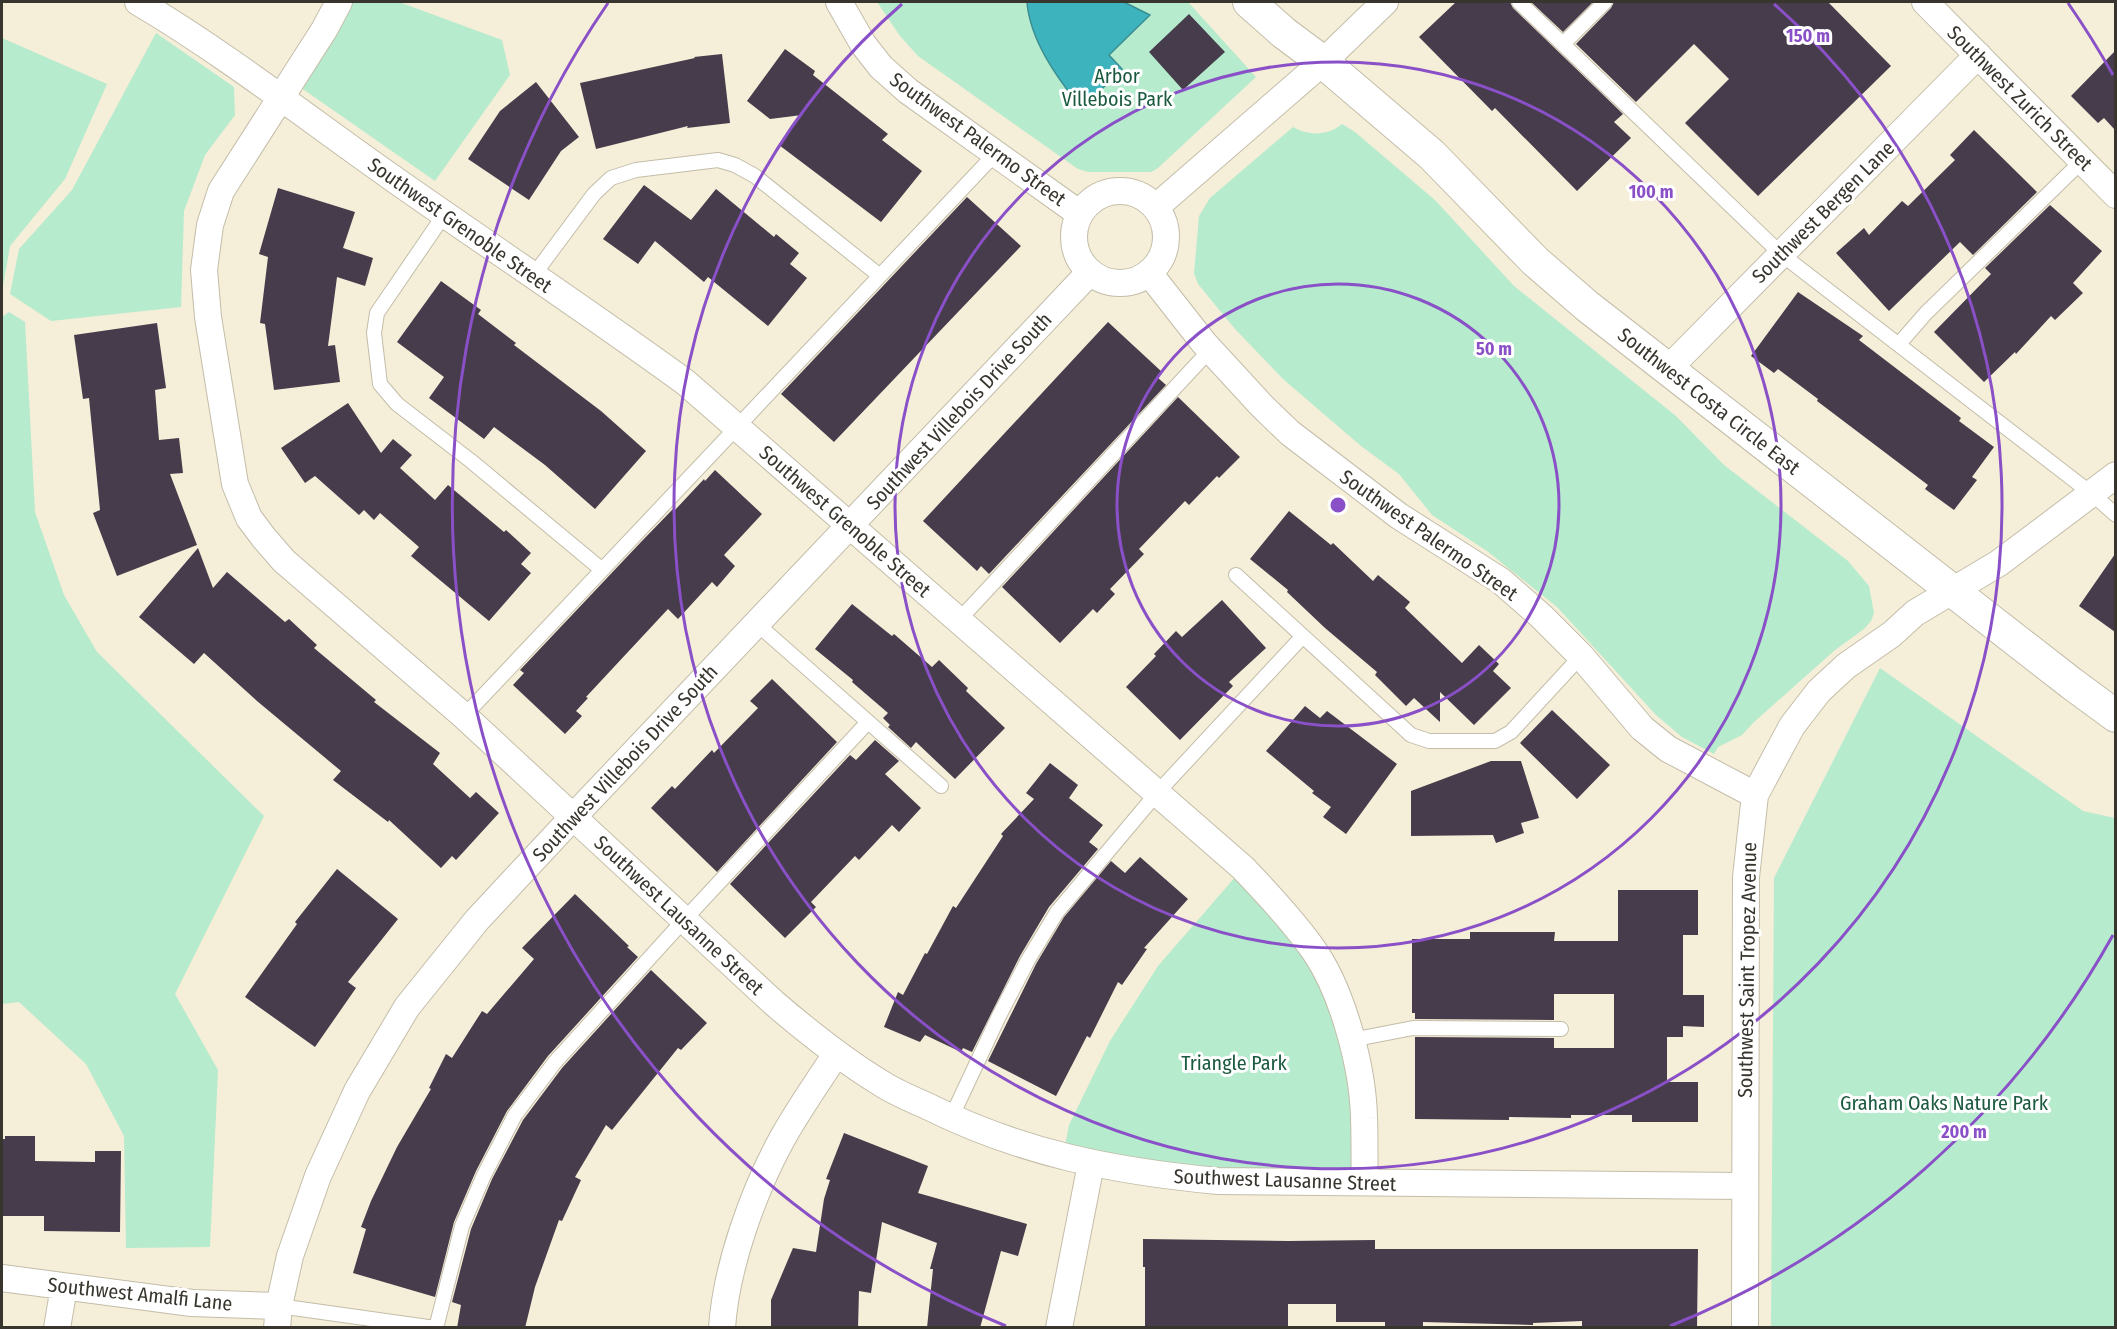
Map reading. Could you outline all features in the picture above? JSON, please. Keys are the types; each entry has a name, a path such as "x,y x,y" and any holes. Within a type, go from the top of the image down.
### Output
{"street":[{"name":"Southwest Grenoble Street","path":"138,2 196,37 676,376 738,427 1243,867 1317,955 1334,986 1351,1040 1364,1116 1365,1182"},
{"name":"Southwest Lausanne Street","path":"339,2 324,30 221,191 210,225 204,270 210,328 236,484 249,518 284,561 464,716 774,1003 837,1054 885,1086 951,1118 1006,1140 1091,1164 1155,1176 1218,1181 1744,1186"},
{"name":"Southwest Palermo Street","path":"839,2 863,44 881,67 908,90 1080,214"},
{"name":"Southwest Costa Circle East","path":"1249,2 1432,155 1535,261 1587,306 2115,716"},
{"path":"1156,207 1323,62 1385,2"},
{"name":"Southwest Zurich Street","path":"1925,2 2115,195"},
{"name":"Southwest Bergen Lane","path":"1668,369 1978,55"},
{"path":"1123,190 1139,194 1156,207 1167,233 1165,248 1159,262 1149,273 1132,282 1116,283 1097,278 1083,265 1075,248 1074,232 1080,214 1093,199 1106,192 1123,190"},
{"name":"Southwest Villebois Drive South","path":"278,1317 290,1256 318,1176 357,1091 407,1007 477,920 1090,272"},
{"name":"Southwest Palermo Street","path":"1149,273 1210,350 1262,406 1318,456 1399,516 1501,581 1541,616 1581,656 1642,728 1668,749 1755,795"},
{"name":"Southwest Saint Tropez Avenue","path":"1745,1328 1746,877 1755,795 1792,726 1819,691 1846,666 1892,634 1915,613 1999,563 2115,475"},
{"path":"722,1328 743,1230 757,1193 782,1140 837,1054"},
{"path":"1059,1328 1091,1164"},
{"name":"Southwest Amalfi Lane","path":"2,1278 192,1302 278,1317"},
{"path":"57,1328 64,1287"}],"lane":[{"path":"1519,2 1781,254 2092,494 2115,515"},
{"path":"1563,44 1605,2"},
{"path":"464,716 996,153"},
{"path":"533,276 594,194 611,178 636,170 718,160 735,165 755,176 880,276"},
{"path":"1899,344 1926,314 2082,161"},
{"path":"444,214 377,314 374,333 380,384 397,404 471,461 601,569"},
{"path":"959,621 1210,350"},
{"path":"1236,575 1411,735 1428,741 1495,741 1511,732 1581,656"},
{"path":"757,624 941,786"},
{"path":"951,1118 998,1018 1028,960 1057,912 1157,793 1302,637"},
{"path":"278,1317 435,1328 462,1226 484,1174 515,1114 555,1062 868,722"},
{"path":"1351,1040 1413,1028 1561,1029"}],"green space":[{"path":"347,2 399,2 502,40 510,75 435,181 297,85"},
{"name":"Arbor Villebois Park","path":"877,2 1188,2 1256,77 1151,172 1088,172 1078,169 918,56 900,36"},
{"path":"156,33 234,87 235,115 205,155 184,211 181,307 51,321 10,294 19,249 72,190"},
{"path":"2,38 107,84 65,179 10,246 2,292"},
{"path":"1342,124 1355,132 1436,201 1514,286 1676,416 1724,465 1848,561 1869,586 1874,613 1864,629 1835,650 1742,735 1718,747 1714,754 1682,737 1656,715 1557,607 1487,551 1432,515 1399,474 1361,446 1283,379 1235,329 1198,284 1194,273 1199,216 1210,198 1293,127 1305,132 1324,133"},
{"path":"9,312 25,322 35,512 64,595 97,652 264,816 175,994 218,1070 210,1247 126,1248 124,1136 86,1064 19,1002 2,1004 2,317"},
{"name":"Graham Oaks Nature Park","path":"1880,668 2083,811 2115,818 2115,1327 1771,1327 1774,878"},
{"name":"Triangle Park","path":"1243,868 1334,986 1365,1182 1063,1157 1069,1125 1110,1041 1158,966"}],"water":[{"path":"1027,2 1124,2 1150,15 1109,55 1122,69 1082,109 1039,45 1029,17"}],"building":[{"path":"1456,2 1510,2 1513,8 1623,114 1614,122 1631,138 1577,191 1495,108 1492,111 1419,37"},
{"path":"1531,2 1593,2 1563,32"},
{"path":"1614,2 1828,2 1891,66 1758,196 1685,123 1729,79 1694,44 1636,102 1576,44 1611,8"},
{"path":"1189,14 1225,52 1183,90 1149,52"},
{"path":"785,49 815,71 813,75 888,134 882,140 922,171 881,222 779,145 802,115 770,119 747,101"},
{"path":"2115,51 2115,130 2104,118 2098,123 2071,96"},
{"path":"722,54 730,123 687,128 688,126 596,149 580,83 694,57"},
{"path":"536,82 579,137 561,151 529,200 468,159 500,111"},
{"path":"1974,130 2037,192 1973,255 1960,242 1889,311 1836,253 1864,228 1869,235 1902,201 1908,206 1955,160 1950,155"},
{"path":"644,185 691,220 716,189 774,237 776,234 799,253 790,264 807,278 768,326 708,277 704,282 655,241 638,264 603,239"},
{"path":"278,188 355,212 343,248 373,258 365,286 337,277 328,346 335,345 340,382 274,390 265,324 260,323 268,257 259,254"},
{"path":"967,197 1021,246 834,442 781,394"},
{"path":"2050,205 2102,251 2073,283 2083,293 2055,320 2051,316 2016,354 2015,352 1984,382 1934,332 1991,274 1985,268"},
{"path":"441,281 481,310 478,314 516,343 514,345 601,411 646,451 595,509 545,465 494,427 484,439 429,398 444,377 397,342"},
{"path":"1798,292 1863,336 1859,340 1961,418 1959,421 1994,447 1972,477 1977,480 1954,510 1925,489 1928,485 1817,401 1818,399 1778,369 1774,373 1751,356"},
{"path":"1108,322 1162,372 1157,377 1166,385 989,574 981,566 977,571 923,521"},
{"path":"157,323 166,388 155,390 159,440 179,438 183,473 170,474 197,545 117,576 93,513 100,510 89,398 83,399 74,335"},
{"path":"1178,397 1240,457 1219,478 1217,476 1189,505 1185,501 1139,549 1144,554 1110,589 1115,594 1097,613 1093,609 1060,643 1002,587"},
{"path":"348,403 381,453 393,439 412,455 400,468 435,500 448,485 504,532 506,530 531,553 521,564 531,573 489,621 411,556 419,547 380,513 374,520 364,510 359,515 315,476 305,483 281,448"},
{"path":"715,470 762,514 724,555 735,566 717,587 712,582 678,619 668,609 586,697 588,698 576,711 582,716 565,734 513,685 524,673 520,670 673,509 675,510"},
{"path":"1289,511 1331,545 1333,543 1373,581 1378,575 1410,602 1405,608 1462,663 1479,645 1499,664 1493,671 1511,688 1474,725 1440,692 1440,722 1414,698 1406,706 1375,675 1377,672 1325,628 1287,592 1288,590 1250,559"},
{"path":"198,548 213,588 227,572 285,622 289,619 317,645 314,648 376,700 374,702 440,753 433,764 470,798 476,792 499,813 456,860 452,856 441,868 389,820 388,822 333,780 341,771 204,653 194,664 139,617"},
{"path":"2115,554 2115,632 2079,606"},
{"path":"1222,600 1266,648 1229,682 1233,686 1180,740 1126,687 1176,631 1182,637"},
{"path":"852,604 892,636 894,634 932,667 939,660 968,688 966,691 1005,728 955,779 916,742 911,748 888,727 890,725 883,718 888,713 815,649"},
{"path":"772,679 837,742 717,872 651,808 672,786 675,789 712,750 714,753 758,708 750,701"},
{"path":"1305,706 1320,718 1327,711 1397,764 1346,834 1323,817 1331,807 1266,751"},
{"path":"1552,710 1610,765 1577,799 1520,743"},
{"path":"875,740 899,761 885,774 921,808 899,832 892,825 859,860 855,856 811,902 816,907 785,938 730,884 850,755 856,760"},
{"path":"1491,761 1521,761 1539,818 1521,823 1524,833 1496,843 1493,835 1411,836 1411,791"},
{"path":"1050,763 1078,785 1069,798 1103,825 1089,842 1098,849 1049,907 1020,956 972,1052 963,1048 961,1052 925,1035 920,1042 884,1027 898,992 903,995 953,906 956,908 1003,836 1001,834 1034,799 1026,793"},
{"path":"1140,857 1188,899 1144,948 1147,949 1122,985 1118,982 1090,1038 1087,1036 1056,1096 988,1061 1036,964 1064,917 1111,861 1125,873"},
{"path":"337,869 398,919 348,982 356,988 315,1047 245,997 297,924 295,922"},
{"path":"1618,890 1698,890 1698,935 1683,935 1683,995 1704,995 1704,1027 1683,1026 1683,1037 1667,1037 1667,1082 1698,1082 1698,1122 1632,1122 1632,1115 1571,1115 1571,1118 1509,1117 1509,1120 1415,1119 1415,1037 1554,1038 1554,1048 1614,1048 1614,994 1554,994 1554,1020 1415,1019 1415,1013 1412,1013 1412,939 1470,939 1470,932 1555,932 1554,941 1618,941"},
{"path":"575,894 638,957 548,1056 507,1111 476,1171 454,1222 435,1297 353,1273 366,1229 361,1227 371,1201 397,1147 431,1089 429,1088 446,1054 452,1058 482,1011 487,1014 534,959 522,948"},
{"path":"651,970 707,1023 681,1050 678,1048 612,1130 606,1125 575,1177 581,1180 562,1221 559,1220 535,1287 525,1328 457,1328 461,1305 452,1302 471,1229 492,1179 523,1120 562,1068"},
{"path":"844,1133 928,1166 918,1193 1027,1224 1018,1256 1001,1251 980,1328 927,1328 933,1269 930,1269 937,1243 882,1222 871,1293 859,1291 858,1328 771,1328 771,1300 793,1248 816,1252 824,1199 830,1180 826,1179"},
{"path":"5,1136 35,1136 35,1161 95,1162 95,1151 121,1151 120,1232 44,1231 44,1216 2,1216 2,1139 5,1139"},
{"path":"1143,1239 1375,1240 1375,1249 1698,1249 1697,1328 1582,1328 1582,1321 1533,1323 1533,1325 1423,1322 1423,1328 1385,1328 1385,1322 1336,1322 1336,1304 1288,1304 1288,1328 1145,1328"}]}
